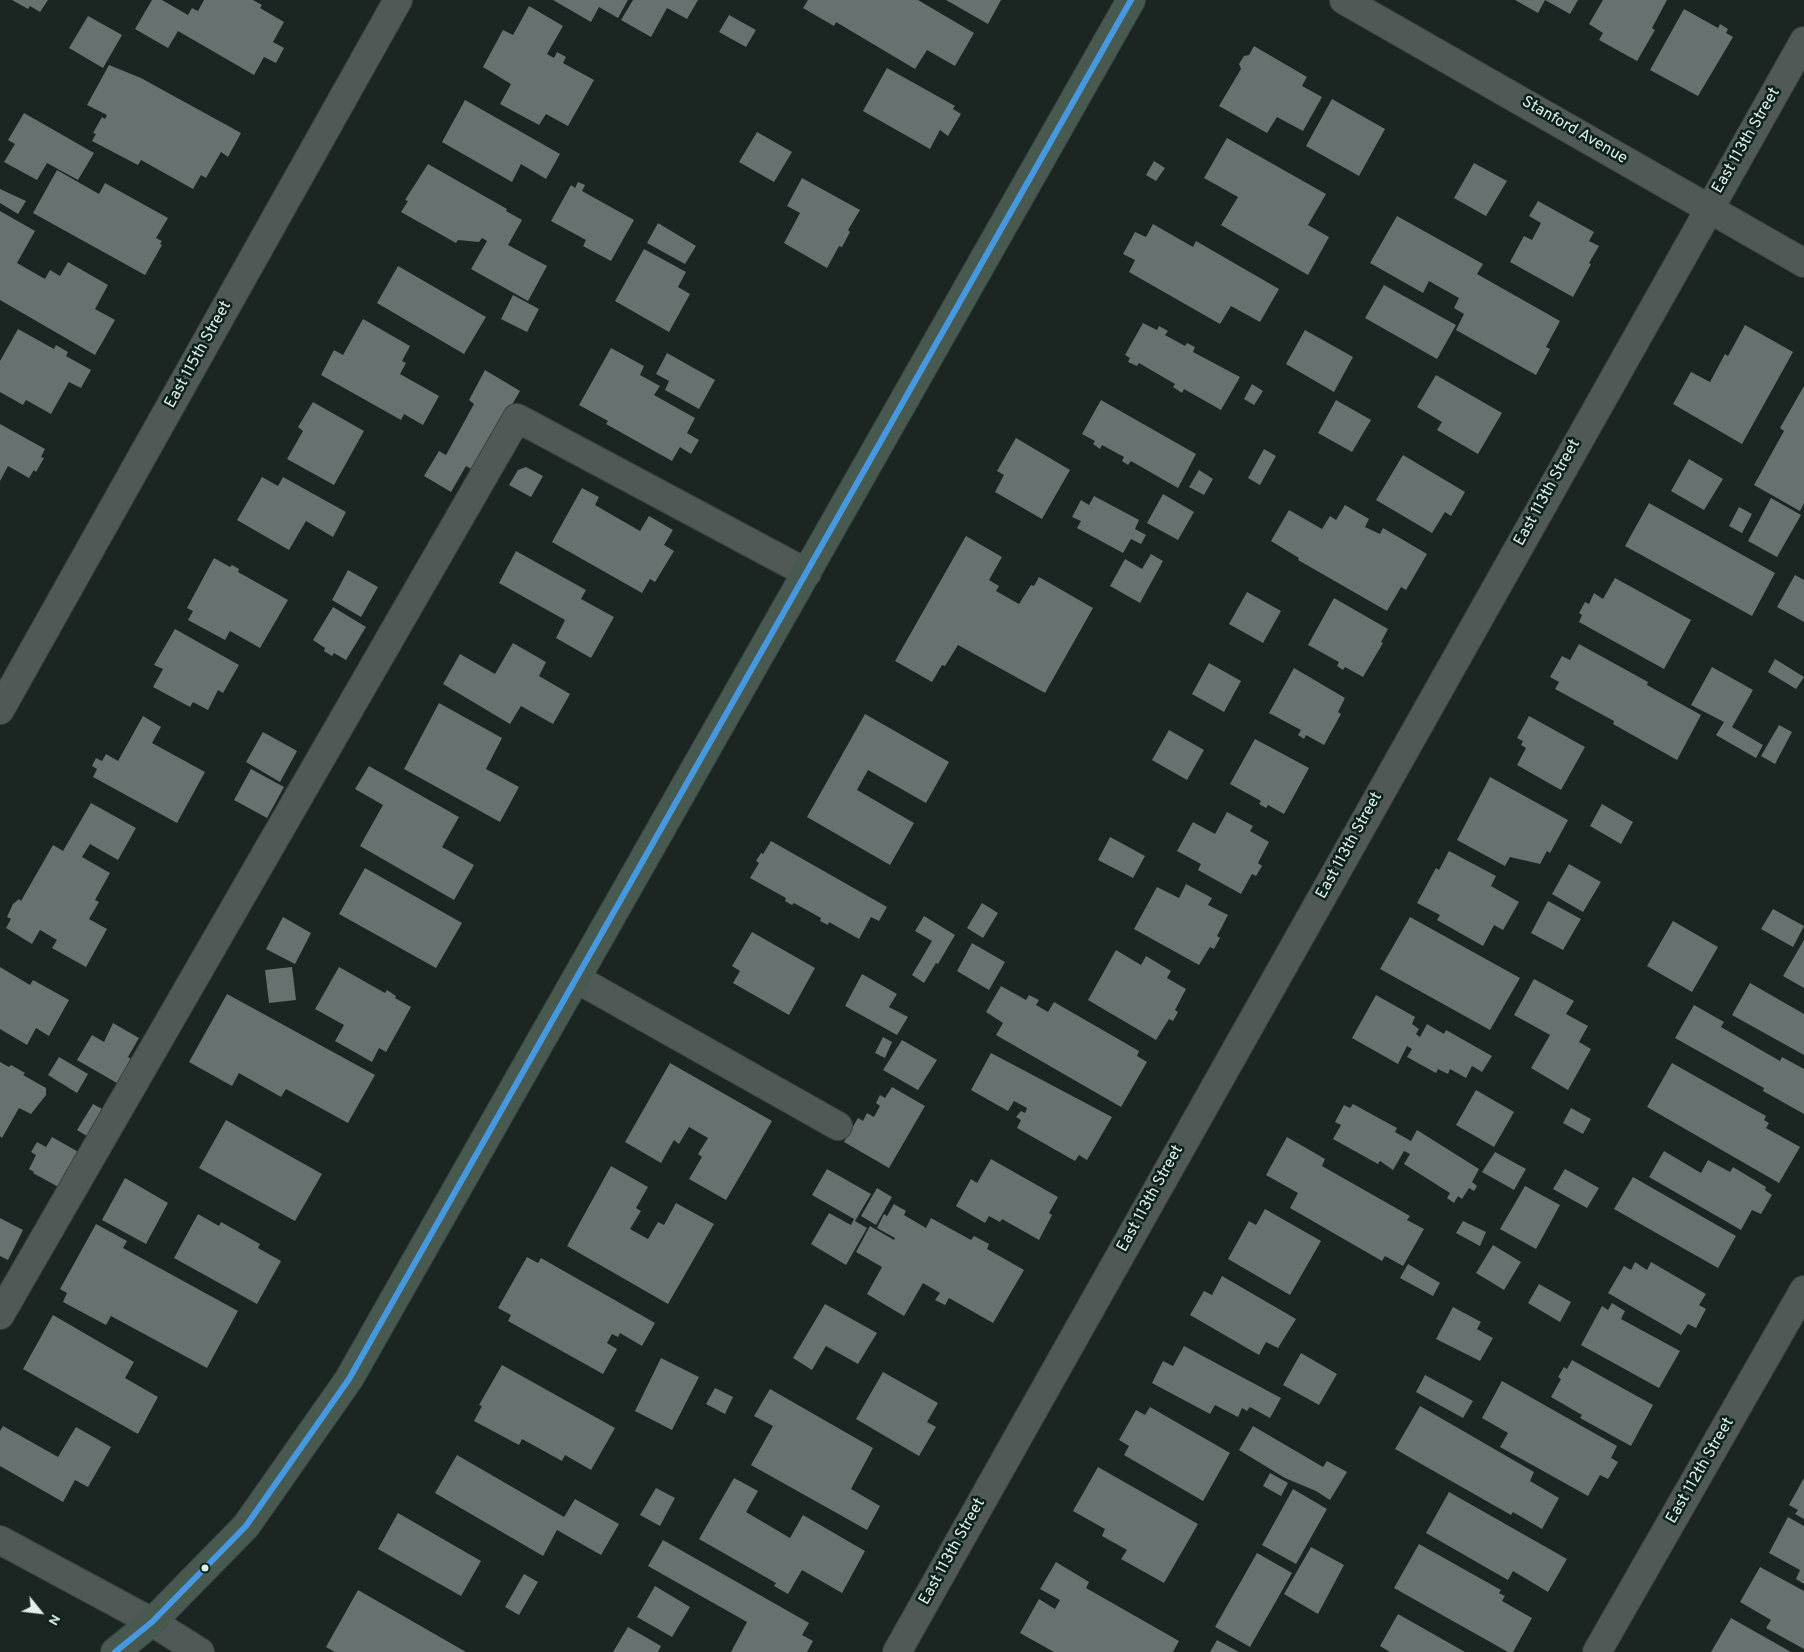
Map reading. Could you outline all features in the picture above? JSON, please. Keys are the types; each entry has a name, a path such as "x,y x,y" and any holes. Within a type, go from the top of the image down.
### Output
{"main road":[{"path":"115,1652 152,1622 246,1526 349,1379 1131,0"}],"street":[{"name":"East 115th Street","path":"0,710 398,0"},
{"name":"Stanford Avenue","path":"1344,0 1804,262"},
{"name":"East 113th Street","path":"897,1652 1804,42"},
{"path":"0,1315 517,418 807,573"},
{"path":"576,979 838,1126"},
{"name":"East 112th Street","path":"1597,1652 1804,1290"},
{"path":"0,1540 152,1622 200,1652"},
{"path":"152,1622 161,1652"}],"building":[{"path":"12,0 48,0 40,12 30,6 28,9"},
{"path":"152,0 162,0 188,15 192,8 198,11 204,0 253,0 262,5 260,8 284,22 273,42 284,48 276,63 264,57 254,75 178,31 168,48 135,29"},
{"path":"553,0 628,0 618,18 599,7 591,22"},
{"path":"633,0 698,0 687,19 667,8 651,37 621,20"},
{"path":"808,0 918,0 974,33 955,66 927,50 915,69 836,22 834,26 803,8"},
{"path":"946,0 1001,0 988,24"},
{"path":"1515,0 1545,0 1538,13"},
{"path":"1545,0 1578,0 1570,14"},
{"path":"1603,0 1667,0 1652,28 1655,30 1637,61 1599,40 1603,33 1589,24"},
{"path":"529,6 563,26 547,54 554,58 557,52 566,57 563,63 594,80 568,126 546,114 539,125 500,104 511,84 483,67 503,30 513,35"},
{"path":"1684,9 1718,28 1720,24 1728,29 1726,33 1733,37 1698,96 1650,70"},
{"path":"729,15 756,30 746,47 719,32"},
{"path":"88,16 122,35 103,68 69,48"},
{"path":"1254,46 1307,77 1302,86 1322,97 1303,131 1277,117 1267,133 1219,106 1241,69 1239,64 1244,56 1249,55"},
{"path":"109,65 141,78 241,133 228,157 221,152 206,178 201,175 193,189 141,160 138,165 92,141 96,134 93,133 102,117 105,119 107,115 87,105"},
{"path":"887,68 955,106 953,109 961,114 948,136 940,130 930,149 863,111"},
{"path":"1332,99 1385,129 1359,176 1306,146"},
{"path":"465,100 560,154 546,179 521,164 512,182 442,142"},
{"path":"24,113 94,153 78,180 47,163 37,180 4,162 15,144 8,140"},
{"path":"757,132 792,152 774,182 739,162"},
{"path":"1227,138 1326,194 1308,225 1329,237 1308,275 1221,225 1238,197 1204,178"},
{"path":"1154,161 1165,168 1156,181 1146,175"},
{"path":"1474,163 1507,181 1486,216 1454,198"},
{"path":"428,164 507,209 506,211 522,220 508,245 547,266 528,301 471,269 487,241 482,238 479,242 458,240 456,243 401,212 408,201 405,200"},
{"path":"57,170 99,194 105,183 168,218 156,238 162,241 160,244 162,245 145,275 33,213"},
{"path":"802,178 860,210 848,230 850,232 842,247 839,246 827,268 784,243 800,213 787,206"},
{"path":"578,182 585,185 582,191 634,220 611,261 583,246 586,240 551,221 571,185 575,188"},
{"path":"0,189 26,201 18,214 0,203"},
{"path":"1538,201 1594,232 1589,241 1599,246 1573,297 1510,262 1524,236 1532,240 1541,223 1529,216"},
{"path":"0,211 35,231 17,263 45,279 50,270 60,276 68,262 108,285 95,309 115,320 95,355 0,300"},
{"path":"1397,216 1483,264 1477,274 1560,321 1546,347 1550,349 1536,375 1456,330 1464,314 1454,308 1459,298 1429,281 1423,293 1370,263"},
{"path":"658,223 696,246 685,264 647,243"},
{"path":"1153,224 1193,247 1196,241 1279,289 1260,322 1231,306 1220,324 1129,272 1135,260 1123,254 1135,232 1146,237"},
{"path":"644,249 686,272 678,287 690,294 669,332 615,301"},
{"path":"398,266 486,317 464,354 377,303"},
{"path":"1384,285 1456,325 1437,359 1365,318"},
{"path":"513,295 539,309 527,332 501,319"},
{"path":"363,319 410,346 402,361 406,363 400,374 439,396 423,425 404,414 401,420 321,375 334,350 343,355"},
{"path":"1143,323 1157,330 1159,326 1168,331 1165,335 1185,346 1187,343 1195,347 1193,352 1240,377 1221,410 1184,389 1182,393 1173,387 1175,384 1139,363 1137,366 1128,362 1130,358 1125,355"},
{"path":"1745,325 1793,352 1742,444 1673,404 1691,372 1710,382 1725,354 1728,356"},
{"path":"18,329 54,349 56,345 68,352 66,356 91,370 81,388 69,382 51,414 26,400 23,405 0,392 0,361"},
{"path":"1305,330 1353,357 1334,392 1286,364"},
{"path":"611,348 644,366 640,375 660,386 654,395 695,418 687,433 699,440 691,454 680,447 672,461 606,424 608,421 579,405"},
{"path":"667,353 715,380 699,409 665,390 669,381 656,374"},
{"path":"485,370 520,391 502,422 499,420 471,469 466,466 451,492 424,476 439,451 446,455 474,404 469,400"},
{"path":"1436,375 1502,413 1478,454 1437,430 1442,422 1417,407"},
{"path":"1252,384 1263,391 1254,405 1244,399"},
{"path":"1804,386 1804,503 1800,511 1754,485 1784,431 1780,428"},
{"path":"1101,400 1196,454 1178,488 1131,461 1128,465 1122,461 1124,457 1102,445 1100,449 1093,444 1095,441 1082,434"},
{"path":"1336,400 1371,420 1352,452 1318,433"},
{"path":"313,402 364,431 334,485 287,459 303,431 298,427"},
{"path":"0,424 45,449 41,457 44,458 36,472 34,470 29,478 8,466 0,481"},
{"path":"1016,438 1070,470 1042,519 995,492 1004,475 997,471"},
{"path":"1264,449 1276,456 1260,485 1248,478"},
{"path":"1403,455 1465,492 1451,516 1445,512 1432,533 1376,500"},
{"path":"1689,459 1723,479 1704,510 1671,491"},
{"path":"526,467 543,476 531,497 509,485 518,470"},
{"path":"1199,470 1213,479 1204,495 1189,487"},
{"path":"262,477 278,486 283,477 346,512 333,537 306,521 289,550 237,520"},
{"path":"582,488 599,497 595,505 640,531 649,516 673,530 664,545 674,551 655,582 650,579 642,593 552,542"},
{"path":"1163,494 1194,512 1178,540 1147,523"},
{"path":"1094,496 1139,520 1135,529 1146,535 1141,544 1131,539 1123,553 1077,528 1081,521 1072,517 1081,500 1089,505"},
{"path":"1771,498 1801,515 1777,557 1748,541"},
{"path":"1649,503 1775,573 1752,616 1625,546"},
{"path":"1345,505 1369,519 1365,527 1380,534 1383,528 1427,554 1406,590 1401,587 1387,611 1298,560 1299,558 1271,541 1289,510 1322,529 1330,516 1336,520"},
{"path":"1739,507 1752,514 1742,533 1729,526"},
{"path":"966,536 1002,557 989,580 999,586 996,591 1019,604 1031,585 1034,586 1039,577 1093,608 1045,693 958,645 945,666 942,665 932,682 895,661"},
{"path":"516,551 586,590 581,599 614,617 591,658 556,638 565,620 499,583"},
{"path":"1151,554 1163,561 1140,603 1110,586 1125,559 1142,569"},
{"path":"214,558 230,567 232,565 239,569 238,572 288,600 260,648 230,631 225,640 188,620 193,611 187,608"},
{"path":"348,570 378,587 361,617 332,600"},
{"path":"1795,575 1804,580 1804,622 1777,607"},
{"path":"1615,578 1691,620 1664,669 1579,622 1582,615 1579,613 1585,602 1589,604 1594,593 1603,599"},
{"path":"1247,592 1281,611 1263,643 1229,624"},
{"path":"1334,598 1388,629 1381,642 1383,643 1363,677 1345,667 1343,670 1337,666 1339,662 1308,645"},
{"path":"333,607 366,627 346,660 334,653 332,656 324,651 325,648 313,640"},
{"path":"175,629 239,665 223,693 218,690 208,710 193,702 190,707 153,687 163,669 154,665"},
{"path":"513,643 546,662 539,676 570,694 553,724 521,706 510,724 443,684 460,654 495,674"},
{"path":"1579,644 1648,682 1647,685 1701,715 1677,760 1613,724 1614,721 1555,689 1559,682 1550,677 1562,656 1570,660"},
{"path":"1775,659 1804,677 1796,689 1768,672"},
{"path":"1209,663 1241,681 1224,712 1192,694"},
{"path":"1712,667 1753,690 1732,727 1763,745 1756,758 1716,735 1724,722 1691,705"},
{"path":"1294,668 1345,698 1338,712 1341,714 1324,745 1306,735 1304,739 1298,735 1301,730 1269,713"},
{"path":"439,703 502,738 486,769 519,787 500,822 404,769"},
{"path":"865,714 949,762 926,803 868,770 857,790 914,823 890,865 807,817"},
{"path":"143,716 161,727 152,743 205,772 177,823 93,777 97,769 92,766 96,758 102,761 106,754 118,761"},
{"path":"1529,716 1585,747 1561,790 1517,765 1526,748 1521,745 1523,741 1517,738"},
{"path":"1779,725 1792,732 1775,764 1761,756"},
{"path":"1169,730 1204,750 1187,780 1152,760"},
{"path":"263,732 297,751 280,782 246,762"},
{"path":"1255,739 1309,768 1284,814 1268,805 1266,808 1259,804 1261,801 1230,784"},
{"path":"369,766 459,817 442,847 474,865 454,900 360,846 383,805 355,789"},
{"path":"251,769 284,787 267,818 234,800"},
{"path":"1490,777 1568,820 1550,853 1547,851 1540,864 1510,857 1505,866 1457,840"},
{"path":"91,803 136,828 118,860 90,844 82,857 110,873 95,900 99,902 89,919 107,929 86,967 52,948 57,940 40,930 32,944 6,928 11,919 7,917 13,904 19,899 21,901 53,845 63,851"},
{"path":"1602,804 1633,822 1621,844 1590,826"},
{"path":"1227,812 1253,826 1250,831 1269,842 1258,863 1262,866 1256,876 1252,874 1241,894 1198,870 1201,864 1177,851 1193,822 1215,834"},
{"path":"1110,837 1145,856 1133,878 1098,860"},
{"path":"771,841 887,907 879,921 871,917 859,939 829,922 828,925 820,921 821,918 794,903 792,905 785,901 786,898 750,878 759,863 756,861"},
{"path":"1449,851 1496,876 1491,886 1519,902 1503,930 1494,925 1483,946 1437,920 1440,915 1417,903 1436,868 1439,870"},
{"path":"1569,864 1601,882 1583,912 1552,894"},
{"path":"365,868 462,923 436,968 339,914"},
{"path":"1186,884 1212,898 1208,905 1228,915 1217,936 1220,938 1214,949 1210,947 1199,965 1134,929 1157,887 1179,898"},
{"path":"1548,901 1581,919 1563,950 1531,933"},
{"path":"982,903 998,913 983,938 967,928"},
{"path":"1773,909 1804,926 1793,947 1761,929"},
{"path":"924,916 955,935 924,983 912,975 932,941 915,931"},
{"path":"283,917 311,933 295,964 266,949"},
{"path":"1410,917 1520,978 1490,1030 1380,969"},
{"path":"1673,921 1718,947 1692,992 1647,966"},
{"path":"752,932 815,968 789,1015 733,983 740,971 732,966"},
{"path":"1804,940 1804,988 1783,976"},
{"path":"972,943 1005,962 989,990 957,971"},
{"path":"1116,950 1141,965 1146,956 1171,971 1167,978 1186,989 1175,1010 1178,1012 1173,1021 1169,1019 1156,1040 1088,1000"},
{"path":"0,967 30,985 33,980 69,1000 49,1036 36,1028 27,1045 0,1029"},
{"path":"292,967 296,1000 269,1003 265,970"},
{"path":"339,967 385,993 387,990 396,996 395,998 411,1007 386,1052 379,1048 372,1062 335,1041 344,1025 315,1009"},
{"path":"862,974 897,994 889,1007 908,1017 897,1035 845,1006"},
{"path":"1534,979 1574,1001 1566,1014 1588,1026 1579,1042 1591,1049 1568,1090 1531,1068 1550,1035 1514,1015"},
{"path":"1750,983 1804,1014 1804,1055 1732,1015"},
{"path":"1001,986 1026,1000 1029,995 1039,1000 1036,1005 1048,1012 1054,1002 1139,1051 1137,1056 1147,1062 1121,1107 996,1035 1003,1023 986,1012"},
{"path":"227,994 375,1075 348,1123 286,1089 281,1097 239,1073 232,1086 189,1062"},
{"path":"1376,995 1415,1017 1412,1024 1419,1029 1416,1034 1420,1037 1427,1024 1444,1034 1446,1030 1492,1056 1482,1072 1472,1066 1466,1078 1450,1069 1448,1074 1438,1069 1436,1073 1407,1057 1412,1049 1407,1046 1398,1064 1352,1038"},
{"path":"1694,1005 1724,1022 1721,1027 1780,1061 1782,1057 1804,1069 1804,1114 1763,1091 1764,1088 1675,1038"},
{"path":"113,1023 139,1038 128,1057 131,1059 117,1083 77,1060 92,1035 104,1042"},
{"path":"883,1037 892,1042 885,1058 875,1053"},
{"path":"902,1040 937,1060 918,1090 883,1070"},
{"path":"991,1053 1112,1117 1087,1160 1079,1155 1075,1161 1017,1128 1021,1120 1016,1117 1021,1111 1025,1113 1027,1108 1014,1101 1008,1111 971,1090"},
{"path":"59,1057 88,1074 77,1093 48,1075"},
{"path":"0,1062 9,1067 11,1065 25,1073 23,1075 46,1088 46,1095 31,1114 19,1108 2,1138 0,1136"},
{"path":"670,1063 772,1121 726,1200 689,1179 702,1157 698,1154 708,1138 689,1127 679,1144 674,1140 661,1163 625,1142"},
{"path":"1672,1063 1766,1116 1764,1120 1769,1123 1766,1128 1800,1147 1779,1183 1647,1107"},
{"path":"892,1087 925,1106 889,1168 844,1142 858,1118 863,1121 867,1113 874,1117 880,1106 876,1103 880,1095 885,1098"},
{"path":"1476,1090 1514,1112 1494,1147 1456,1125"},
{"path":"93,1104 106,1111 99,1116 87,1136 77,1130"},
{"path":"1353,1104 1397,1128 1395,1132 1411,1141 1417,1130 1479,1169 1472,1182 1477,1186 1474,1191 1469,1188 1462,1199 1458,1196 1454,1203 1447,1198 1450,1193 1404,1164 1410,1154 1404,1151 1393,1170 1380,1161 1378,1164 1333,1139 1341,1125 1335,1122 1344,1105 1350,1108"},
{"path":"1571,1108 1591,1119 1583,1134 1563,1123"},
{"path":"226,1120 322,1174 295,1221 199,1168"},
{"path":"52,1137 82,1154 62,1189 29,1169 36,1155 31,1152 37,1142 46,1147"},
{"path":"1287,1137 1325,1159 1322,1166 1410,1216 1407,1220 1424,1229 1403,1266 1385,1256 1382,1261 1290,1208 1298,1193 1266,1175"},
{"path":"1664,1151 1701,1173 1708,1160 1730,1172 1733,1167 1766,1187 1765,1190 1772,1195 1761,1214 1752,1210 1741,1230 1649,1177"},
{"path":"1495,1152 1526,1169 1514,1190 1482,1172"},
{"path":"991,1159 1058,1197 1049,1213 1052,1215 1039,1240 1002,1219 1000,1222 989,1216 985,1223 956,1206 971,1179 977,1183"},
{"path":"611,1166 648,1187 636,1208 641,1211 630,1229 648,1239 658,1222 664,1225 676,1203 714,1224 668,1304 567,1246"},
{"path":"827,1169 871,1194 855,1221 867,1228 846,1265 811,1244 829,1213 851,1225 854,1219 812,1195"},
{"path":"1565,1169 1599,1188 1587,1208 1553,1189"},
{"path":"1633,1177 1736,1236 1718,1268 1614,1209"},
{"path":"125,1178 168,1203 146,1244 102,1220"},
{"path":"1525,1186 1560,1205 1536,1249 1500,1229"},
{"path":"877,1188 892,1197 876,1225 861,1216"},
{"path":"894,1204 906,1211 904,1215 926,1228 931,1218 971,1240 974,1236 989,1244 987,1249 1024,1270 993,1323 949,1298 945,1305 935,1300 940,1293 923,1283 904,1316 867,1294 882,1267 856,1252 870,1226 894,1240 895,1238 877,1228 884,1214 887,1216"},
{"path":"1265,1209 1321,1241 1290,1295 1228,1259 1249,1221 1256,1225"},
{"path":"198,1214 219,1226 221,1222 260,1244 258,1248 281,1261 257,1304 174,1258"},
{"path":"0,1218 23,1230 8,1260 0,1256"},
{"path":"1463,1221 1486,1232 1480,1246 1456,1233"},
{"path":"96,1224 127,1241 123,1248 238,1311 207,1368 111,1316 106,1325 63,1302 67,1293 60,1289"},
{"path":"1493,1245 1521,1262 1504,1290 1476,1273"},
{"path":"527,1257 538,1263 541,1258 655,1323 642,1346 620,1333 618,1337 612,1334 607,1343 617,1349 603,1374 508,1321 511,1315 498,1308"},
{"path":"1635,1262 1647,1270 1651,1262 1706,1294 1699,1305 1706,1309 1696,1328 1688,1324 1681,1335 1608,1293 1624,1266 1631,1270"},
{"path":"1408,1264 1440,1283 1433,1296 1400,1278"},
{"path":"1222,1276 1296,1319 1278,1348 1266,1342 1259,1355 1190,1315 1204,1291 1212,1295"},
{"path":"1539,1284 1571,1302 1560,1322 1528,1303"},
{"path":"1612,1303 1625,1311 1621,1319 1680,1351 1659,1388 1581,1345 1602,1306 1608,1310"},
{"path":"825,1304 877,1333 858,1364 826,1346 812,1370 793,1358"},
{"path":"1453,1307 1481,1322 1477,1329 1493,1338 1480,1361 1436,1339"},
{"path":"53,1315 134,1362 125,1378 158,1397 138,1434 23,1369"},
{"path":"1184,1346 1281,1398 1270,1418 1250,1407 1247,1411 1242,1408 1238,1417 1215,1405 1210,1414 1152,1383 1163,1361 1173,1366"},
{"path":"1301,1353 1337,1374 1319,1405 1283,1385"},
{"path":"661,1358 699,1377 672,1430 635,1411"},
{"path":"1572,1360 1653,1405 1631,1446 1580,1418 1582,1415 1551,1397 1561,1379 1558,1377 1564,1367 1567,1369"},
{"path":"502,1365 615,1428 591,1470 565,1455 562,1461 522,1439 519,1445 474,1421 482,1406 479,1405"},
{"path":"883,1372 938,1403 927,1422 936,1427 919,1456 856,1419"},
{"path":"1425,1375 1473,1401 1463,1418 1416,1392"},
{"path":"1502,1381 1617,1446 1611,1458 1618,1462 1608,1479 1600,1475 1588,1496 1500,1447 1508,1433 1482,1418"},
{"path":"715,1388 733,1397 725,1414 706,1404"},
{"path":"770,1389 873,1448 851,1489 880,1506 867,1530 751,1465 773,1426 754,1416"},
{"path":"1420,1406 1534,1472 1530,1481 1559,1498 1542,1529 1513,1512 1511,1515 1395,1449"},
{"path":"1150,1407 1230,1453 1203,1501 1124,1455 1129,1446 1119,1440 1136,1410 1145,1415"},
{"path":"3,1426 58,1457 76,1427 111,1447 88,1487 75,1480 63,1502 0,1466 0,1431"},
{"path":"1253,1426 1323,1467 1327,1461 1347,1472 1330,1500 1316,1491 1285,1478 1239,1450"},
{"path":"457,1455 564,1517 575,1499 619,1524 601,1555 557,1530 543,1556 435,1493"},
{"path":"1098,1467 1198,1524 1164,1583 1121,1559 1127,1550 1102,1536 1105,1529 1073,1511"},
{"path":"1270,1473 1288,1483 1281,1496 1263,1486"},
{"path":"734,1478 758,1491 746,1512 790,1538 803,1515 865,1551 842,1593 802,1570 788,1594 774,1586 776,1583 699,1539"},
{"path":"1804,1478 1804,1519 1795,1514 1798,1510 1789,1505"},
{"path":"656,1488 675,1498 660,1526 640,1515"},
{"path":"1293,1489 1327,1509 1296,1564 1262,1545"},
{"path":"1449,1492 1567,1559 1548,1592 1513,1571 1508,1580 1426,1533"},
{"path":"398,1513 481,1561 461,1596 378,1549"},
{"path":"1788,1517 1804,1526 1804,1584 1796,1579 1800,1570 1769,1553"},
{"path":"663,1540 809,1623 802,1635 813,1641 807,1652 731,1652 747,1622 648,1566"},
{"path":"1419,1544 1501,1590 1499,1593 1505,1596 1502,1601 1532,1618 1513,1652 1508,1652 1394,1588"},
{"path":"1311,1547 1344,1565 1318,1614 1284,1594"},
{"path":"1257,1553 1292,1573 1250,1647 1215,1627"},
{"path":"1056,1562 1089,1582 1086,1588 1179,1641 1173,1652 1054,1652 1020,1633 1039,1599 1055,1609 1060,1600 1040,1589"},
{"path":"1760,1567 1804,1591 1804,1649 1766,1628 1771,1620 1740,1602"},
{"path":"524,1574 538,1582 519,1615 505,1607"},
{"path":"655,1586 690,1607 672,1637 637,1617"},
{"path":"358,1590 466,1652 335,1652 326,1647"},
{"path":"1398,1614 1465,1652 1390,1652 1380,1646"},
{"path":"1731,1618 1791,1652 1711,1652"},
{"path":"628,1627 661,1646 658,1652 613,1652"},
{"path":"1217,1640 1239,1652 1210,1652"}],"transit line":[{"path":"115,1652 152,1622 246,1526 349,1379 1131,0"}]}
